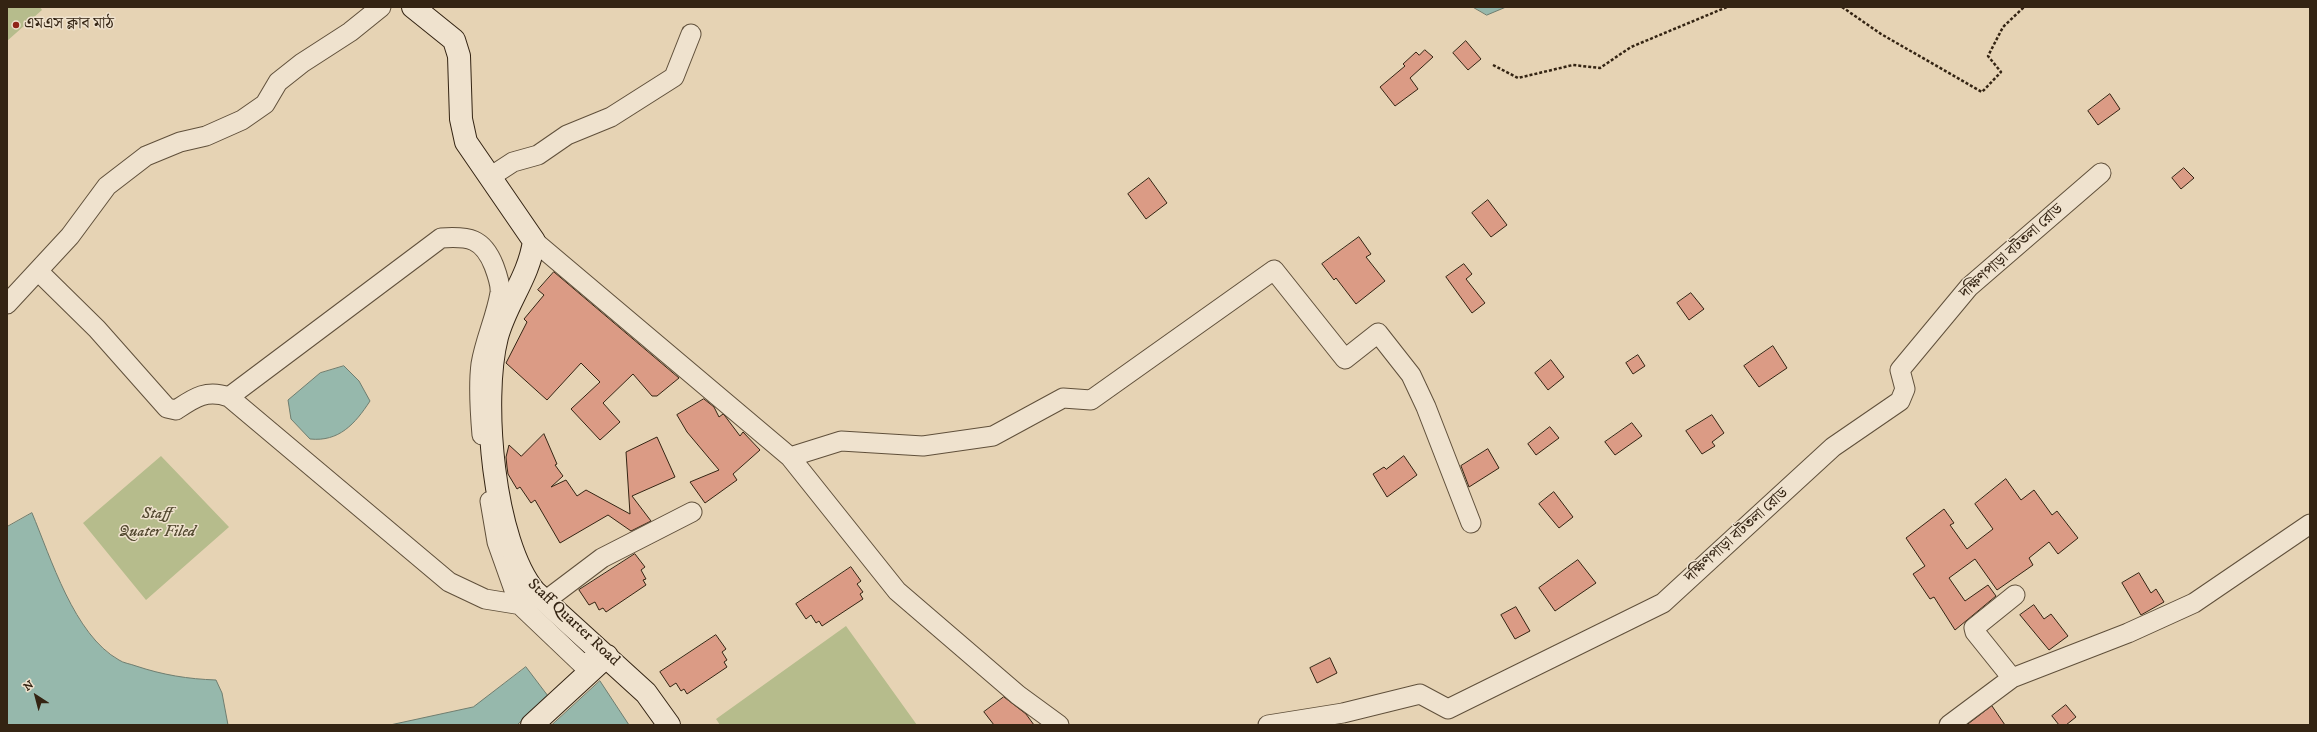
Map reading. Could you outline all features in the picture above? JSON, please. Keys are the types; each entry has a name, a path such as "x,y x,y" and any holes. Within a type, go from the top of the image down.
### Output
{"street":[{"path":"7,304 70,236 107,186 146,156 180,142 206,136 242,120 265,104 278,82 302,63 350,32 381,7"},
{"path":"413,7 454,40 459,56 461,119 466,142 534,242 790,457 898,592 1018,695 1059,725"},
{"path":"490,177 513,162 538,155 567,135 611,117 674,77 691,34"},
{"name":"দক্ষিণপাড়া বটতলা রোড","path":"1268,725 1343,713 1420,694 1448,709 1663,603 1833,447 1900,401 1905,389 1900,370 1969,287 2100,173"},
{"path":"228,397 441,238 462,236 482,244 495,267 500,292 481,364 479,408 484,456 497,542 531,604"},
{"name":"Staff Quarter Road","path":"534,242 526,275 506,311 497,337 490,370 490,420 494,465 501,510 531,604 607,656 646,693 669,725"},
{"path":"790,457 841,442 922,446 993,436 1063,398 1091,400 1274,270 1345,359 1378,333 1411,375 1426,407 1471,523"},
{"path":"38,271 97,329 167,408 176,410 197,397 216,392 228,397 449,582 485,599 531,604 602,558 692,512"},
{"path":"1950,725 2012,678 2128,633 2194,603 2310,524"},
{"path":"2012,678 1975,632 1974,628 2015,595"},
{"path":"532,725 607,656"}],"path":[{"path":"1493,65 1518,78 1574,65 1600,68 1631,47 1727,7"},
{"path":"1842,7 1880,34 1982,92 2001,72 1988,56 2003,27 2024,7"}],"green space":[{"name":"এমএস ক্লাব মাঠ","path":"7,7 40,7 42,10 7,41"},
{"name":"Staff Quater Filed","path":"161,456 229,527 146,600 83,523"},
{"path":"846,626 917,725 720,725 716,719"}],"water":[{"path":"1473,7 1506,7 1487,15"},
{"path":"344,366 359,381 370,401 352,424 345,430 330,438 310,439 291,419 288,400 320,373"},
{"path":"32,513 56,573 77,614 89,633 103,648 125,663 176,676 216,680 222,693 228,725 7,725 7,527"},
{"path":"526,667 548,696 517,725 390,725 473,707"},
{"path":"600,681 629,725 552,725"}],"building":[{"path":"1466,41 1481,59 1468,70 1453,53"},
{"path":"1425,50 1433,57 1410,78 1418,89 1395,106 1380,87 1405,66 1403,64 1416,52 1419,55"},
{"path":"2110,94 2120,109 2098,125 2088,111"},
{"path":"2184,168 2194,178 2181,189 2172,178"},
{"path":"1149,178 1167,203 1146,219 1128,194"},
{"path":"1488,200 1507,225 1491,237 1472,213"},
{"path":"1359,237 1371,254 1366,257 1385,281 1356,304 1336,278 1334,280 1322,264"},
{"path":"1464,264 1472,274 1466,279 1485,303 1472,313 1446,277"},
{"path":"554,272 679,378 657,396 652,396 633,374 603,403 620,422 600,440 571,409 600,382 581,363 547,400 506,363 527,322 524,319 544,295 538,290"},
{"path":"1691,293 1704,309 1689,320 1677,303"},
{"path":"1773,346 1787,368 1759,387 1744,366"},
{"path":"1638,355 1645,366 1633,374 1626,363"},
{"path":"1551,360 1564,377 1548,390 1535,373"},
{"path":"704,399 714,407 719,417 723,414 740,436 743,432 760,450 733,474 737,480 705,503 690,482 719,470 687,432 677,415"},
{"path":"1712,415 1724,433 1712,442 1715,446 1702,454 1686,431"},
{"path":"1632,423 1642,436 1615,455 1605,442"},
{"path":"1550,427 1559,438 1536,455 1528,444"},
{"path":"544,434 557,464 555,465 563,476 551,487 566,480 577,496 586,490 630,514 626,452 657,437 675,477 632,496 651,521 631,531 608,515 560,543 535,500 531,503 520,487 517,489 508,474 506,457 509,445 521,456"},
{"path":"1488,449 1499,468 1469,487 1461,466"},
{"path":"1404,456 1417,475 1387,497 1373,474 1384,467 1386,469"},
{"path":"2006,479 2021,500 2034,490 2052,515 2057,511 2078,538 2058,554 2049,542 2029,558 2033,565 1997,590 1975,559 1949,578 1965,601 1988,585 1996,596 1955,630 1934,597 1930,599 1913,574 1925,566 1906,538 1944,509 1954,523 1950,525 1967,549 1993,529 1975,504"},
{"path":"1554,492 1573,517 1559,528 1539,504"},
{"path":"635,554 645,567 641,570 646,579 643,580 646,585 606,612 603,608 599,610 595,602 589,605 579,590"},
{"path":"1578,560 1596,583 1555,611 1539,588"},
{"path":"851,567 861,581 857,584 863,592 860,594 863,599 822,626 819,621 816,623 811,615 806,619 796,604"},
{"path":"2139,573 2151,593 2156,589 2164,602 2141,615 2122,583"},
{"path":"2034,605 2044,619 2051,614 2068,636 2049,650 2020,615"},
{"path":"1516,607 1530,631 1515,639 1501,615"},
{"path":"716,635 726,649 722,652 727,660 724,662 727,667 687,694 684,689 681,691 676,683 670,687 660,672"},
{"path":"1330,658 1337,673 1317,683 1310,668"},
{"path":"1004,697 1026,714 1034,725 994,725 984,712"},
{"path":"2066,705 2076,717 2066,725 2059,725 2052,716"},
{"path":"1992,706 2005,725 1967,725"}],"place":[{"name":"এমএস ক্লাব মাঠ","path":"16,25"}]}
